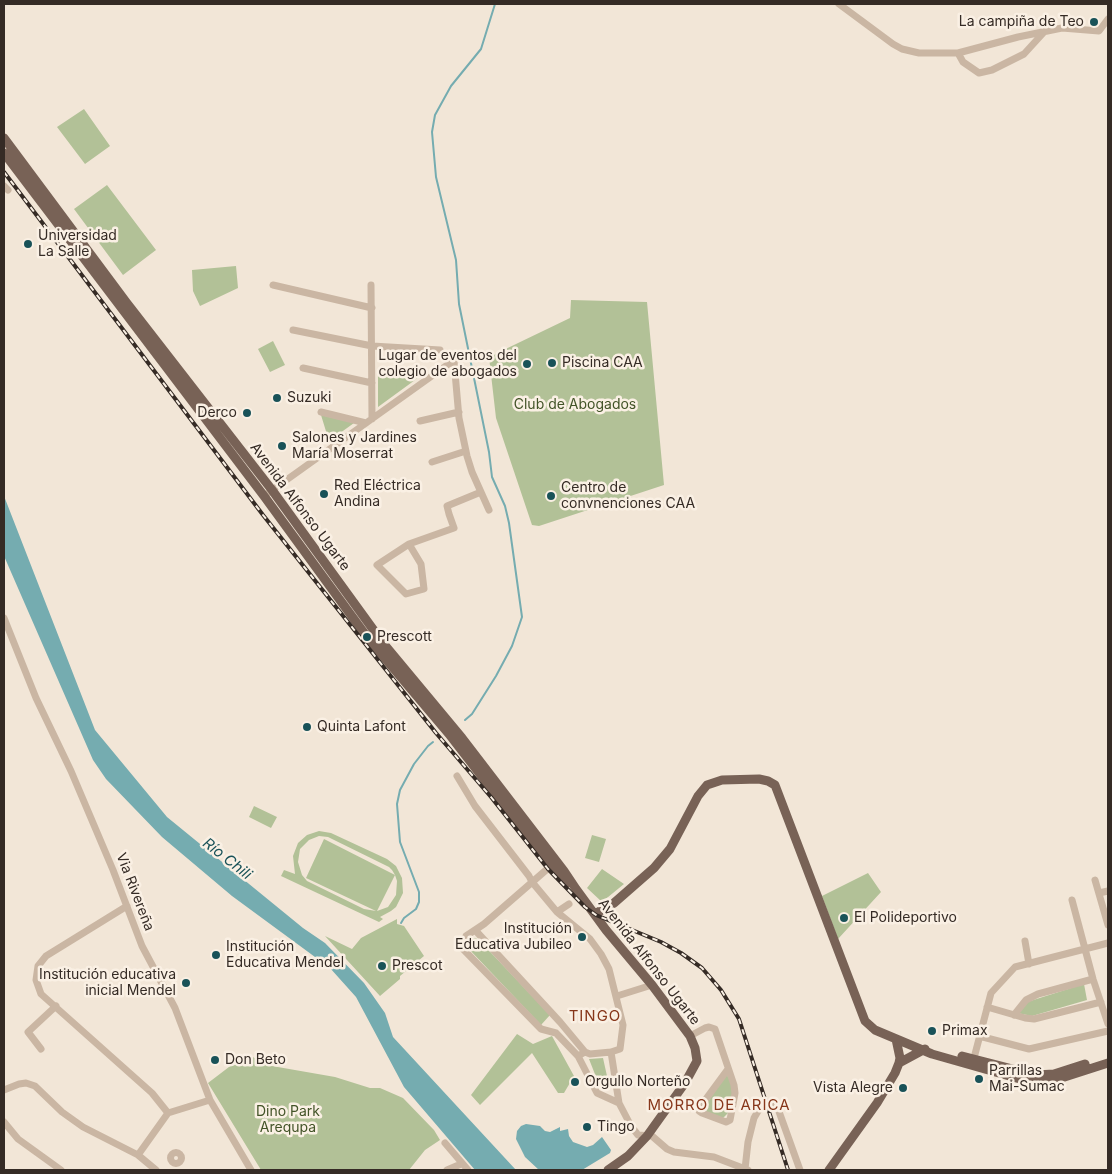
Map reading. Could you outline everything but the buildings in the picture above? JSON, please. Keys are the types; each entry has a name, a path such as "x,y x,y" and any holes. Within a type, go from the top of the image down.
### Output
{"main road":[{"name":"Avenida Alfonso Ugarte","path":"4,138 268,493 367,637 450,729 690,1036 695,1048 697,1061 685,1083 647,1136 628,1156 608,1170"},
{"name":"Avenida Alfonso Ugarte","path":"4,153 268,493"},
{"path":"595,914 614,903 654,868 670,849 698,796 707,785 722,780 768,780 775,785 864,1021 875,1030 932,1054 1034,1083 1049,1082 1108,1063"},
{"path":"829,1170 877,1103 895,1073 899,1063 896,1039"},
{"path":"899,1063 922,1049 932,1048 1036,1075 1054,1074 1108,1057"}],"street":[{"path":"839,4 902,49 919,53 958,53 1046,30 1062,28 1108,30"},
{"path":"1100,31 1108,19"},
{"path":"958,53 963,62 979,73 992,70 1024,54 1046,30"},
{"path":"273,285 372,308"},
{"path":"369,421 372,383 371,285"},
{"path":"293,330 372,346 440,350"},
{"path":"268,493 455,359 459,412 466,451 472,472 489,510"},
{"path":"303,368 372,383"},
{"path":"321,412 369,421"},
{"path":"420,421 459,412"},
{"path":"432,462 466,451"},
{"path":"409,544 421,564 424,589 406,594 377,565 409,544 454,528 447,506 481,492"},
{"name":"Via Rivereña","path":"4,618 36,698 71,771 142,946 175,1008 210,1100 252,1170"},
{"path":"457,776 475,806 532,882 557,912 590,939 601,954 609,968 623,1025 623,1038 620,1049 590,1054 585,1052 560,1022 475,930"},
{"path":"554,864 484,924 466,936 462,944 463,949 469,958 541,1029 556,1033 578,1056 597,1093 619,1103"},
{"path":"1095,880 1108,924"},
{"path":"1099,892 1108,891"},
{"path":"1072,900 1093,979 1108,1024"},
{"path":"557,912 569,904"},
{"path":"127,906 46,956 38,966 36,980 41,994 152,1093 168,1113"},
{"path":"1025,941 1029,964"},
{"path":"974,1058 991,993 1015,967 1108,943"},
{"path":"1014,1015 1026,1000 1038,994 1093,979"},
{"path":"617,996 652,985"},
{"path":"987,1007 1034,1019 1101,1002"},
{"path":"42,1048 28,1032 56,1006"},
{"path":"552,1032 560,1022"},
{"path":"690,1036 705,1028 715,1029 728,1069 735,1093 730,1120 726,1122 702,1114 700,1107 728,1069"},
{"path":"979,1036 1029,1049 1108,1031"},
{"path":"578,1056 585,1052"},
{"path":"611,1052 619,1103 638,1135 652,1136 674,1152 714,1157 746,1170 748,1142 754,1118 761,1106 767,1102 772,1102 776,1106 800,1170"},
{"path":"4,1090 26,1083 35,1086 62,1112 83,1127 138,1155 156,1170"},
{"path":"138,1155 168,1113 210,1100"},
{"path":"4,1122 18,1139 61,1170"},
{"path":"445,1142 461,1164 468,1170"},
{"path":"447,1170 461,1164"}],"green space":[{"path":"84,109 110,146 85,164 57,127"},
{"path":"107,185 156,250 123,275 74,209"},
{"path":"236,266 238,288 200,306 193,291 192,270"},
{"name":"Club de Abogados","path":"571,300 647,302 664,485 539,526 532,525 496,418 489,357 570,318"},
{"path":"273,341 285,365 270,372 258,349"},
{"path":"378,369 426,372 378,407"},
{"path":"321,415 354,423 329,441"},
{"path":"254,806 277,817 271,828 249,817"},
{"path":"319,831 331,833 387,859 396,866 402,878 403,893 396,907 380,917 383,919 379,922 281,876 284,870 295,874 293,856 298,843 307,835","holes":["319,836 328,837 389,867 395,875 324,839 306,878 376,911 364,909 307,881 302,875 298,862 300,849 309,840","395,875 397,881 396,895 388,907 377,911"]},
{"path":"592,835 606,839 599,862 585,858"},
{"path":"602,869 624,884 602,902 587,888"},
{"name":"El Polideportivo","path":"868,873 881,892 838,939 822,896"},
{"name":"Prescot","path":"397,919 397,924 404,926 424,956 380,996 325,936 352,949 361,938"},
{"path":"473,938 478,939 550,1015 541,1025 468,948 469,940"},
{"path":"1084,984 1087,1000 1032,1016 1017,1013 1027,1002"},
{"path":"517,1034 533,1044 552,1036 574,1076 564,1093 558,1093 532,1053 480,1105 471,1095"},
{"name":"Dino Park Arequpa","path":"246,1054 272,1066 335,1077 370,1088 380,1088 403,1098 434,1130 440,1140 425,1150 409,1170 261,1170 208,1083"},
{"path":"603,1058 609,1085 600,1087 589,1059"},
{"path":"726,1075 729,1077 733,1091 728,1113 723,1118 707,1113 705,1106"}],"water":[{"path":"4,496 95,730 167,817 303,928 325,943 364,983 385,1013 393,1037 516,1170 475,1170 404,1087 356,997 330,968 232,896 162,837 106,779 93,760 4,556"},
{"path":"526,1124 540,1126 545,1131 550,1132 560,1127 560,1131 568,1129 569,1136 573,1142 587,1147 593,1145 602,1137 611,1150 610,1153 582,1170 539,1170 525,1157 516,1139 517,1131"}],"waterway":[{"path":"465,720 472,714 496,676 512,646 522,617 509,523 505,506 492,477 489,452 459,304 456,260 436,177 432,132 435,115 451,86 481,49 495,4"},
{"path":"401,923 404,918 416,909 419,902 419,892 400,842 397,804 400,790 414,764 433,742"}],"railway":[{"path":"4,172 263,515 436,733 491,797 548,869 585,907 596,915 661,942 681,953 702,968 721,990 739,1019 788,1170"}],"place":[{"name":"La campiña de Teo","path":"1094,22"},
{"name":"Universidad La Salle","path":"28,244"},
{"name":"Piscina CAA","path":"552,363"},
{"name":"Lugar de eventos del colegio de abogados","path":"527,364"},
{"name":"Suzuki","path":"277,398"},
{"name":"Derco","path":"247,413"},
{"name":"Salones y Jardines María Moserrat","path":"282,446"},
{"name":"Red Eléctrica Andina","path":"324,494"},
{"name":"Centro de convnenciones CAA","path":"551,496"},
{"name":"Prescott","path":"367,637"},
{"name":"Quinta Lafont","path":"307,727"},
{"name":"El Polideportivo","path":"844,918"},
{"name":"Institución Educativa Jubileo","path":"582,937"},
{"name":"Institución Educativa Mendel","path":"216,955"},
{"name":"Prescot","path":"382,966"},
{"name":"Institución educativa inicial Mendel","path":"186,983"},
{"name":"Primax","path":"932,1031"},
{"name":"Don Beto","path":"215,1060"},
{"name":"Parrillas Mai-Sumac","path":"979,1079"},
{"name":"Orgullo Norteño","path":"575,1082"},
{"name":"Vista Alegre","path":"903,1088"},
{"name":"Tingo","path":"587,1127"}],"district":[{"name":"TINGO","path":"595,1016"},
{"name":"MORRO DE ARICA","path":"719,1105"}],"water label":[{"name":"Río Chili","path":"227,859"}]}
